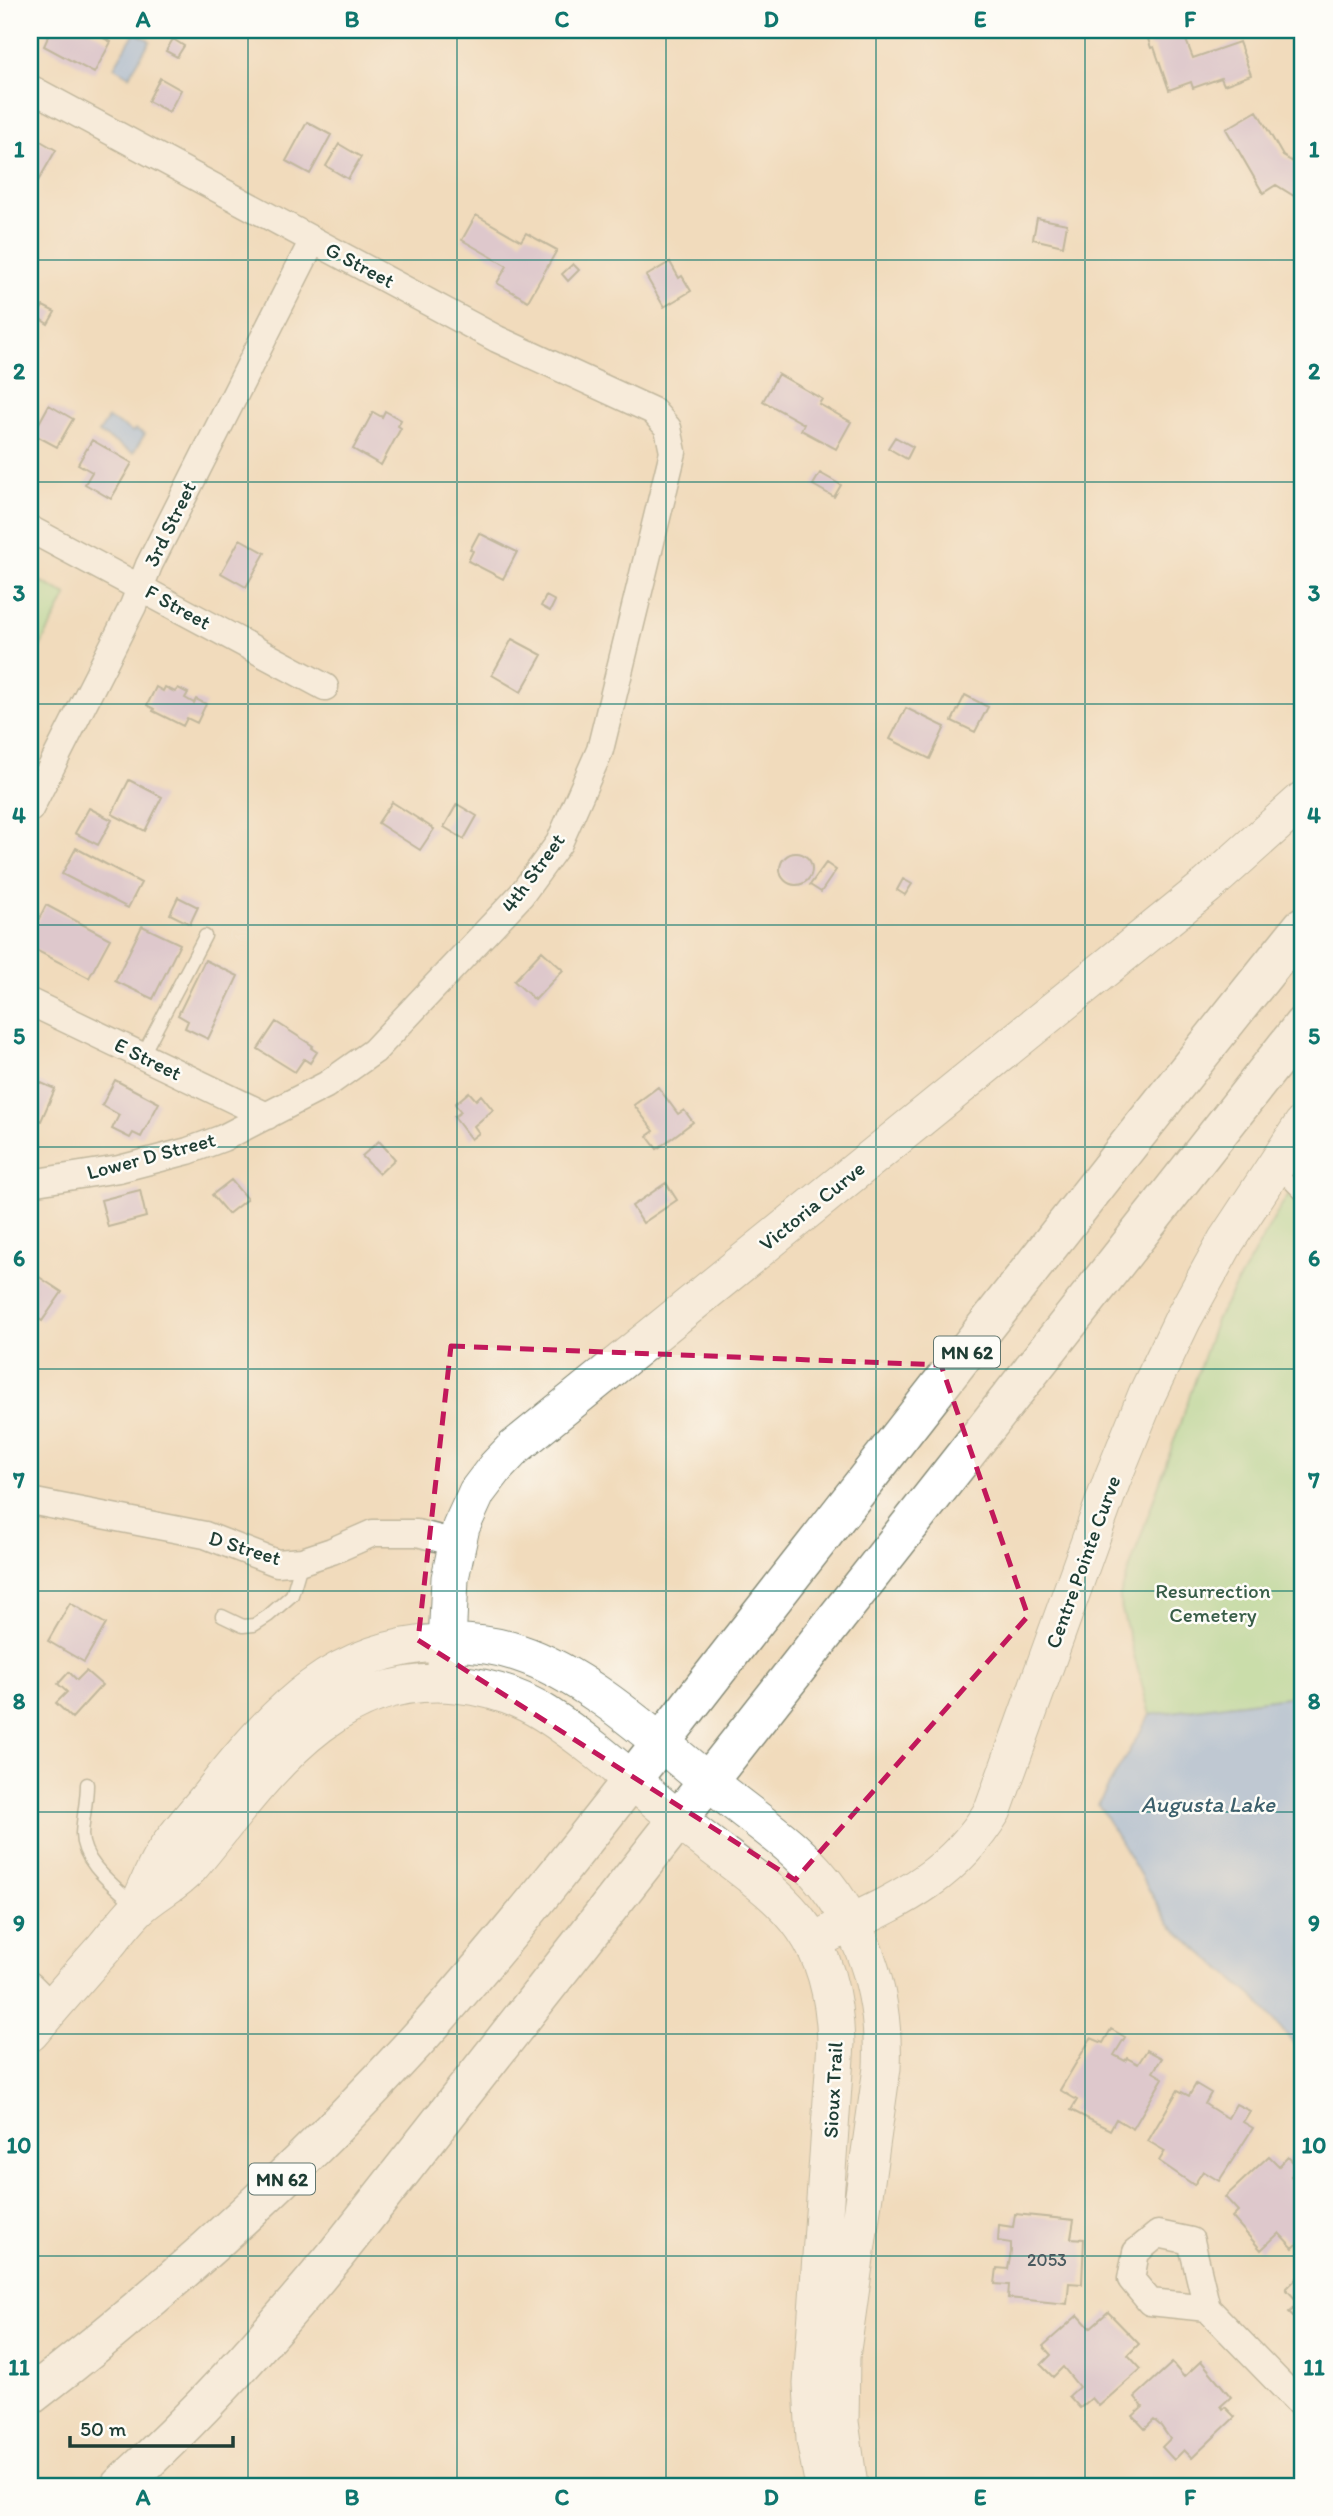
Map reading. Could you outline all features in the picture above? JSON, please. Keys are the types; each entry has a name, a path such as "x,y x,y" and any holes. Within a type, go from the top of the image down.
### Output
{"highway":[{"name":"MN 62","path":"30,2396 205,2250 349,2112 450,2002 632,1779 1303,926"},
{"name":"MN 62","path":"120,2486 180,2431 270,2334 679,1821 1303,1025"}],"main road":[{"name":"Victoria Curve","path":"444,1683 450,1578 456,1543 477,1492 514,1448 1208,886 1303,800"},
{"name":"Centre Pointe Curve","path":"812,1941 906,1895 939,1874 981,1830 993,1810 1112,1480 1146,1394 1205,1276 1303,1124"},
{"name":"Sioux Trail","path":"138,1908 161,1858 258,1735 323,1678 370,1655 415,1644 448,1643 497,1647 520,1653 554,1668 661,1742 806,1861 834,1895 852,1923 865,1948 874,1980 883,2043 882,2068 841,2357 840,2422 849,2486"},
{"name":"Sioux Trail","path":"138,1908 182,1876 290,1749 331,1714 360,1699 392,1688 426,1682 489,1689 523,1701 545,1714 632,1779 679,1821 753,1875 795,1916 812,1941 822,1958 833,2005 836,2043 812,2384 815,2440 824,2486"},
{"path":"37,2008 138,1908"}],"street":[{"name":"G Street","path":"30,88 497,338 653,411 668,428 673,452"},
{"name":"3rd Street","path":"30,808 313,240"},
{"name":"4th Street","path":"267,1116 326,1085 373,1051 521,895 559,843 600,750 673,452"},
{"name":"F Street","path":"30,529 326,687"},
{"name":"E Street","path":"30,1002 267,1116"},
{"name":"Lower D Street","path":"30,1183 119,1169 188,1151 223,1138 267,1116"},
{"name":"D Street","path":"30,1501 205,1535 277,1563 302,1561 373,1533 417,1533 456,1543"},
{"path":"1207,2308 1303,2407"}],"lane":[{"path":"142,1056 205,936"},
{"path":"1273,1167 1303,1196"},
{"path":"222,1616 243,1626 254,1625 292,1595 302,1561"},
{"path":"87,1784 82,1836 85,1851 96,1867 138,1908"}],"highlighted area":[{"path":"451,1346 941,1365 1028,1616 795,1880 418,1640"}],"green space":[{"path":"30,576 67,595 40,647 30,642"},
{"name":"Resurrection Cemetery","path":"1303,1175 1303,1695 1150,1715 1119,1599 1216,1320 1284,1201"}],"water":[{"path":"135,32 150,41 129,76 114,67"},
{"path":"108,418 133,432 135,429 145,434 133,453 99,433"},
{"name":"Augusta Lake","path":"1303,1695 1303,2054 1256,1999 1170,1925 1098,1804 1150,1715"}],"building":[{"path":"89,30 111,42 94,73 44,46 49,35 43,32"},
{"path":"1145,30 1190,30 1192,38 1186,40 1193,58 1239,42 1251,75 1224,85 1221,78 1193,88 1191,82 1169,90"},
{"path":"173,39 184,46 177,57 166,51"},
{"path":"160,78 181,90 169,112 148,101"},
{"path":"1257,111 1283,156 1303,168 1302,201 1276,185 1263,193 1226,129"},
{"path":"307,122 331,135 310,174 286,161"},
{"path":"30,135 56,150 34,188 30,186"},
{"path":"339,144 361,157 348,179 326,166"},
{"path":"476,215 521,241 526,233 557,250 528,301 497,283 507,266 462,240"},
{"path":"1037,218 1067,224 1063,246 1033,239"},
{"path":"670,262 691,291 664,307 646,276"},
{"path":"573,264 579,270 568,281 562,274"},
{"path":"43,306 55,312 48,324 37,317"},
{"path":"778,374 822,399 819,404 851,422 836,449 801,430 804,424 763,401"},
{"path":"49,405 73,419 57,447 33,434"},
{"path":"385,411 401,420 398,426 401,428 381,465 353,449 373,412 382,417"},
{"path":"895,437 913,447 907,459 888,448"},
{"path":"92,440 132,463 111,499 85,484 92,472 78,464"},
{"path":"820,473 841,485 834,497 813,485"},
{"path":"479,533 517,552 503,579 468,561 473,551 470,550"},
{"path":"240,539 265,553 246,587 221,573"},
{"path":"546,596 555,601 550,611 541,606"},
{"path":"512,639 542,655 521,692 492,675"},
{"path":"156,687 163,691 165,687 175,692 178,688 188,693 185,698 194,703 196,699 206,704 197,723 187,718 183,726 153,711 154,709 147,705"},
{"path":"965,695 988,707 975,732 952,721"},
{"path":"906,708 945,727 930,759 890,739"},
{"path":"129,780 162,797 145,831 112,814"},
{"path":"392,802 434,829 420,850 378,823"},
{"path":"457,804 477,816 464,839 444,827"},
{"path":"89,808 112,820 98,845 75,833"},
{"path":"76,848 141,883 128,908 62,874"},
{"path":"796,853 807,858 812,869 807,880 796,885 785,880 780,869 785,858"},
{"path":"826,863 836,870 821,892 810,885"},
{"path":"903,879 912,884 905,895 897,890"},
{"path":"178,897 198,907 190,924 170,914"},
{"path":"46,905 110,939 89,978 30,947 30,936"},
{"path":"142,926 180,944 153,999 115,981"},
{"path":"542,951 563,970 535,1000 514,981"},
{"path":"205,960 238,976 208,1039 185,1028 188,1021 178,1015"},
{"path":"276,1022 313,1046 311,1048 317,1052 310,1063 304,1059 295,1072 258,1049"},
{"path":"30,1078 55,1089 41,1121 30,1116"},
{"path":"115,1080 159,1103 141,1137 133,1133 130,1138 112,1129 119,1115 102,1105"},
{"path":"658,1087 678,1114 684,1110 693,1122 657,1149 647,1136 654,1131 634,1105"},
{"path":"469,1092 476,1100 481,1095 493,1110 474,1126 479,1133 471,1139 454,1117 461,1112 455,1104"},
{"path":"379,1141 395,1159 379,1174 362,1156"},
{"path":"231,1180 247,1199 228,1214 212,1195"},
{"path":"666,1183 677,1200 643,1223 632,1206"},
{"path":"140,1190 146,1217 108,1227 101,1200"},
{"path":"33,1273 62,1292 42,1321 30,1313 30,1277"},
{"path":"70,1603 106,1624 84,1662 48,1641"},
{"path":"86,1671 102,1685 72,1718 56,1703 67,1692 58,1684 69,1672 77,1680"},
{"path":"1111,2029 1125,2037 1114,2055 1138,2064 1147,2050 1162,2058 1153,2072 1163,2078 1133,2129 1116,2119 1110,2130 1071,2110 1077,2100 1060,2090 1091,2038 1103,2043"},
{"path":"1196,2084 1211,2093 1205,2104 1228,2118 1236,2104 1250,2111 1243,2122 1253,2128 1219,2181 1203,2171 1194,2185 1159,2161 1165,2151 1148,2141 1178,2090 1189,2096"},
{"path":"1269,2156 1279,2166 1288,2157 1299,2168 1291,2176 1303,2191 1303,2238 1293,2248 1279,2233 1261,2250 1232,2217 1238,2211 1225,2197"},
{"path":"1015,2214 1074,2220 1071,2238 1084,2239 1082,2284 1069,2283 1067,2304 1008,2298 1009,2285 995,2284 997,2268 1008,2269 1011,2252 1011,2243 998,2241 999,2225 1013,2227"},
{"path":"1303,2272 1303,2326 1289,2312 1299,2303 1286,2289"},
{"path":"1108,2312 1139,2344 1128,2355 1141,2369 1099,2406 1092,2398 1080,2408 1069,2396 1079,2387 1063,2367 1053,2377 1041,2365 1051,2355 1043,2346 1078,2315 1090,2328"},
{"path":"1201,2361 1231,2397 1221,2406 1235,2417 1192,2458 1184,2450 1174,2460 1162,2447 1170,2439 1161,2426 1154,2420 1145,2429 1133,2416 1143,2407 1135,2397 1172,2363 1184,2377"}]}
